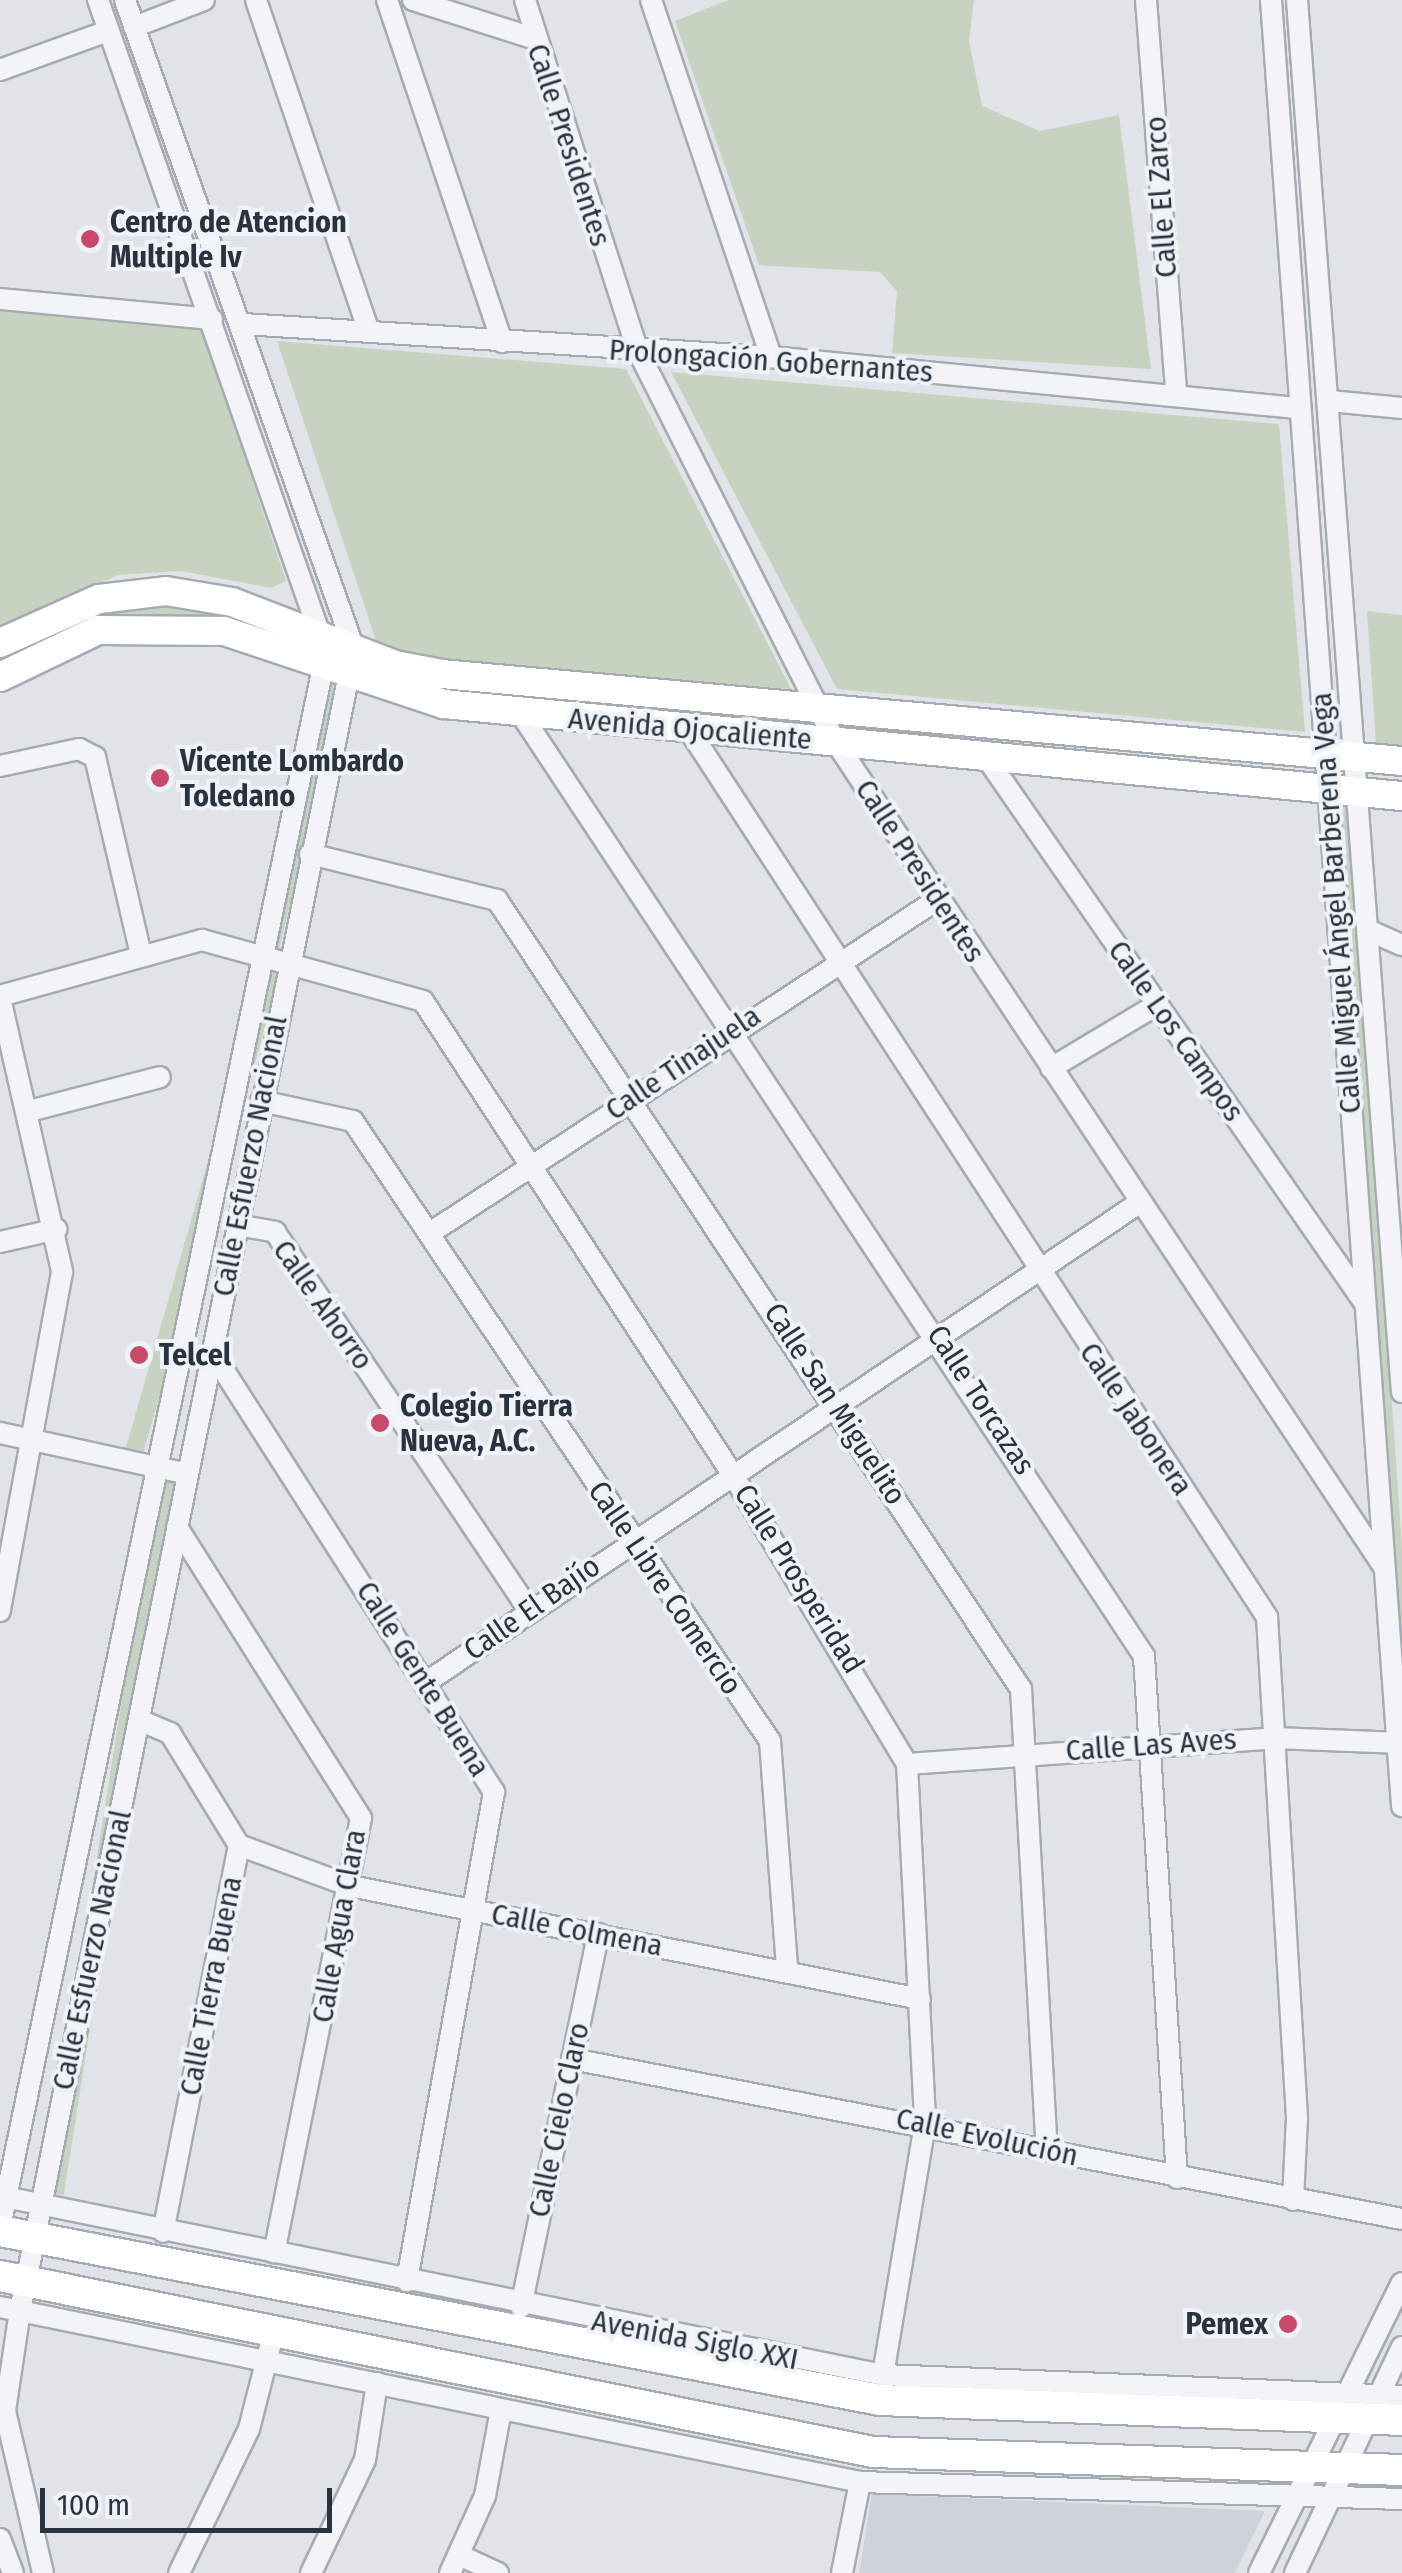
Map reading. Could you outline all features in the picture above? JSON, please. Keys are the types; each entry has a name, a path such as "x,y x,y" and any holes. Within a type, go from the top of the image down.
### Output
{"highway":[{"name":"Avenida Siglo XXI","path":"0,2229 880,2400 1078,2396 1340,2406 1384,2403 1402,2420"},
{"path":"12,2294 271,2346 873,2452 1402,2470"}],"main road":[{"name":"Avenida Ojocaliente","path":"0,642 99,598 166,591 232,602 319,632 354,649 442,674 1402,761"},
{"name":"Avenida Ojocaliente","path":"0,676 98,630 149,625 224,631 353,680 521,714 835,741 1396,798"}],"street":[{"name":"Calle Esfuerzo Nacional","path":"0,2229 3,2196 153,1467 324,667 319,632 98,0"},
{"name":"Calle Esfuerzo Nacional","path":"43,2573 5,2411 12,2294 40,2204 310,854 353,680 354,649 243,324 125,0"},
{"path":"134,27 204,0"},
{"path":"256,0 369,331"},
{"path":"387,0 502,342"},
{"path":"413,0 533,38"},
{"name":"Calle Presidentes","path":"525,0 533,38 638,351 835,741 1136,1204 1386,1572"},
{"path":"651,0 771,358"},
{"name":"Calle El Zarco","path":"1146,0 1176,393"},
{"name":"Calle Miguel Ángel Barberena Vega","path":"1271,0 1297,408 1343,791 1366,1304 1402,1806"},
{"name":"Calle Miguel Ángel Barberena Vega","path":"1297,0 1330,401 1340,755"},
{"path":"0,70 108,31"},
{"path":"0,299 212,319"},
{"name":"Prolongación Gobernantes","path":"243,324 771,358 1176,393 1297,408"},
{"path":"1330,401 1402,408"},
{"name":"Calle Torcazas","path":"521,714 940,1336 1144,1656 1177,2178"},
{"name":"Calle Jabonera","path":"688,730 834,966 1261,1604 1275,1738 1297,2118 1293,2200"},
{"path":"0,766 80,749 95,758 141,955"},
{"name":"Calle Los Campos","path":"986,757 1366,1304"},
{"name":"Calle Miguel Ángel Barberena Vega","path":"1343,791 1370,931 1379,1069 1396,1212 1402,1392"},
{"name":"Calle San Miguelito","path":"310,854 497,900 633,1095 1020,1689 1029,1753 1047,2148"},
{"name":"Calle Tinajuela","path":"430,1233 733,1028 938,898"},
{"path":"1370,931 1402,945"},
{"name":"Calle Prosperidad","path":"0,997 202,940 423,1001 731,1472 907,1764 925,2124 883,2375"},
{"path":"0,997 56,1229 60,1316 0,1611"},
{"path":"1051,1068 1158,1004"},
{"path":"1379,1069 1402,1080"},
{"path":"29,1111 160,1078"},
{"name":"Calle Libre Comercio","path":"261,1100 354,1121 770,1741 787,1970"},
{"name":"Calle El Bajío","path":"428,1681 527,1608 1136,1204"},
{"name":"Calle Ahorro","path":"236,1224 274,1232 527,1608"},
{"path":"0,1242 56,1229"},
{"name":"Calle Gente Buena","path":"212,1352 428,1681 494,1792 478,1912 408,2281"},
{"path":"0,1433 188,1474"},
{"name":"Calle Agua Clara","path":"177,1527 360,1818 350,1886 274,2252"},
{"name":"Calle Tierra Buena","path":"139,1720 170,1732 239,1846 163,2232"},
{"name":"Calle Las Aves","path":"907,1764 1275,1738 1399,1741"},
{"name":"Calle Colmena","path":"239,1846 350,1886 920,1999"},
{"name":"Calle Cielo Claro","path":"521,2306 598,1934"},
{"name":"Calle Evolución","path":"572,2060 925,2124 1177,2178 1402,2220"},
{"name":"Avenida Siglo XXI","path":"3,2196 521,2306 883,2375 1078,2396"},
{"path":"1259,2573 1402,2283"},
{"path":"179,2573 249,2429 271,2346 377,2384 860,2482 1402,2499"},
{"path":"1295,2573 1384,2403 1402,2347"},
{"path":"311,2573 365,2460 377,2384"},
{"path":"498,2573 454,2564 485,2496 501,2410"},
{"path":"842,2573 860,2482"},
{"path":"0,2539 13,2573"}],"shaded area":[{"path":"872,2494 1265,2511 1235,2573 859,2573"}],"green space":[{"path":"729,0 974,0 969,41 982,106 1040,131 1119,115 1151,369 892,353 897,291 880,272 759,265 675,21"},
{"path":"0,311 201,326 286,581 272,588 181,571 118,575 0,628"},
{"path":"277,341 626,369 791,689 440,664 376,641"},
{"path":"671,372 1279,424 1305,732 837,689"},
{"path":"183,604 254,619 304,651 230,624 145,616 90,622 0,670 0,655 102,608"},
{"path":"1367,611 1402,615 1402,746 1376,744"},
{"path":"333,683 344,687 279,949 270,948"},
{"path":"1350,800 1402,1548 1402,1690 1337,801"},
{"path":"264,966 281,971 143,1454 126,1449"},
{"path":"157,1478 177,1481 64,2195 44,2192"}],"place":[{"name":"Centro de Atencion Multiple Iv","path":"90,239"},
{"name":"Vicente Lombardo Toledano","path":"160,778"},
{"name":"Telcel","path":"139,1355"},
{"name":"Colegio Tierra Nueva, A.C.","path":"380,1423"},
{"name":"Pemex","path":"1288,2324"}]}
